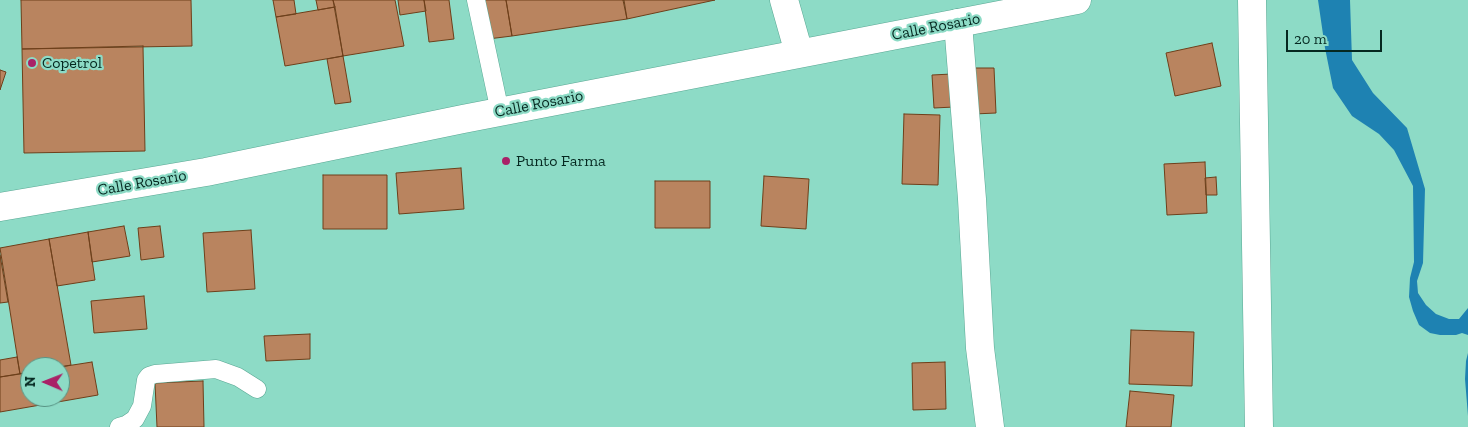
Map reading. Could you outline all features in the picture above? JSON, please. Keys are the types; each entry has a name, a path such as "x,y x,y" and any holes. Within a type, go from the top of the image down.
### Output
{"main road":[{"path":"784,0 799,53"},
{"name":"Calle Rosario","path":"0,207 206,172 799,53 1078,0"},
{"path":"1252,0 1259,427"},
{"path":"958,23 972,199 980,348 990,427"}],"lane":[{"path":"476,0 500,112"},
{"path":"119,427 135,419 142,406 146,380 149,376 155,374 216,369 256,388"}],"water":[{"path":"1318,0 1350,0 1352,60 1373,93 1407,128 1425,189 1423,263 1417,281 1418,293 1426,305 1436,314 1449,319 1459,319 1468,308 1468,335 1462,333 1440,335 1430,333 1419,325 1409,297 1410,278 1414,262 1413,186 1394,150 1379,134 1352,116 1333,88"},
{"path":"1468,353 1468,416 1465,379"}],"building":[{"path":"21,0 191,0 192,46 22,49"},
{"path":"273,0 294,0 296,14 276,17"},
{"path":"316,0 333,0 335,7 318,10"},
{"path":"333,0 395,0 404,46 343,56"},
{"path":"398,0 424,0 426,11 400,15"},
{"path":"424,0 449,0 454,39 429,42"},
{"path":"482,0 506,0 512,36 488,39"},
{"path":"506,0 624,0 627,19 512,36"},
{"path":"623,0 715,0 627,19"},
{"path":"335,7 343,56 285,66 276,17"},
{"path":"1212,43 1221,86 1175,96 1166,53"},
{"path":"143,46 145,151 24,153 22,49"},
{"path":"343,56 351,102 335,104 327,59"},
{"path":"973,68 994,68 996,113 974,114"},
{"path":"0,70 6,72 0,90"},
{"path":"952,74 954,107 934,108 932,75"},
{"path":"904,114 940,115 938,185 902,184"},
{"path":"1205,162 1207,213 1167,215 1164,164"},
{"path":"461,168 464,209 399,214 396,173"},
{"path":"323,175 387,175 387,229 323,229"},
{"path":"764,176 809,179 806,229 761,226"},
{"path":"1216,177 1217,195 1206,195 1205,178"},
{"path":"655,181 710,181 710,228 655,228"},
{"path":"124,226 130,256 92,262 88,232"},
{"path":"160,226 164,257 141,260 138,228"},
{"path":"251,230 255,289 207,292 203,233"},
{"path":"88,232 95,280 57,286 49,239"},
{"path":"49,239 70,357 20,357 20,374 0,248"},
{"path":"0,255 8,302 0,303"},
{"path":"144,296 147,329 94,333 91,301"},
{"path":"1131,330 1194,332 1192,386 1129,384"},
{"path":"310,334 310,359 266,361 264,336"},
{"path":"17,357 20,374 0,377 0,360"},
{"path":"92,362 98,395 70,400 70,365"},
{"path":"945,362 946,409 913,410 912,363"},
{"path":"20,374 20,407 29,407 0,412 0,377"},
{"path":"203,381 204,427 157,427 155,383"},
{"path":"1130,391 1174,395 1171,427 1126,427"}],"place":[{"name":"Copetrol","path":"32,63"},
{"name":"Punto Farma","path":"506,161"}]}
